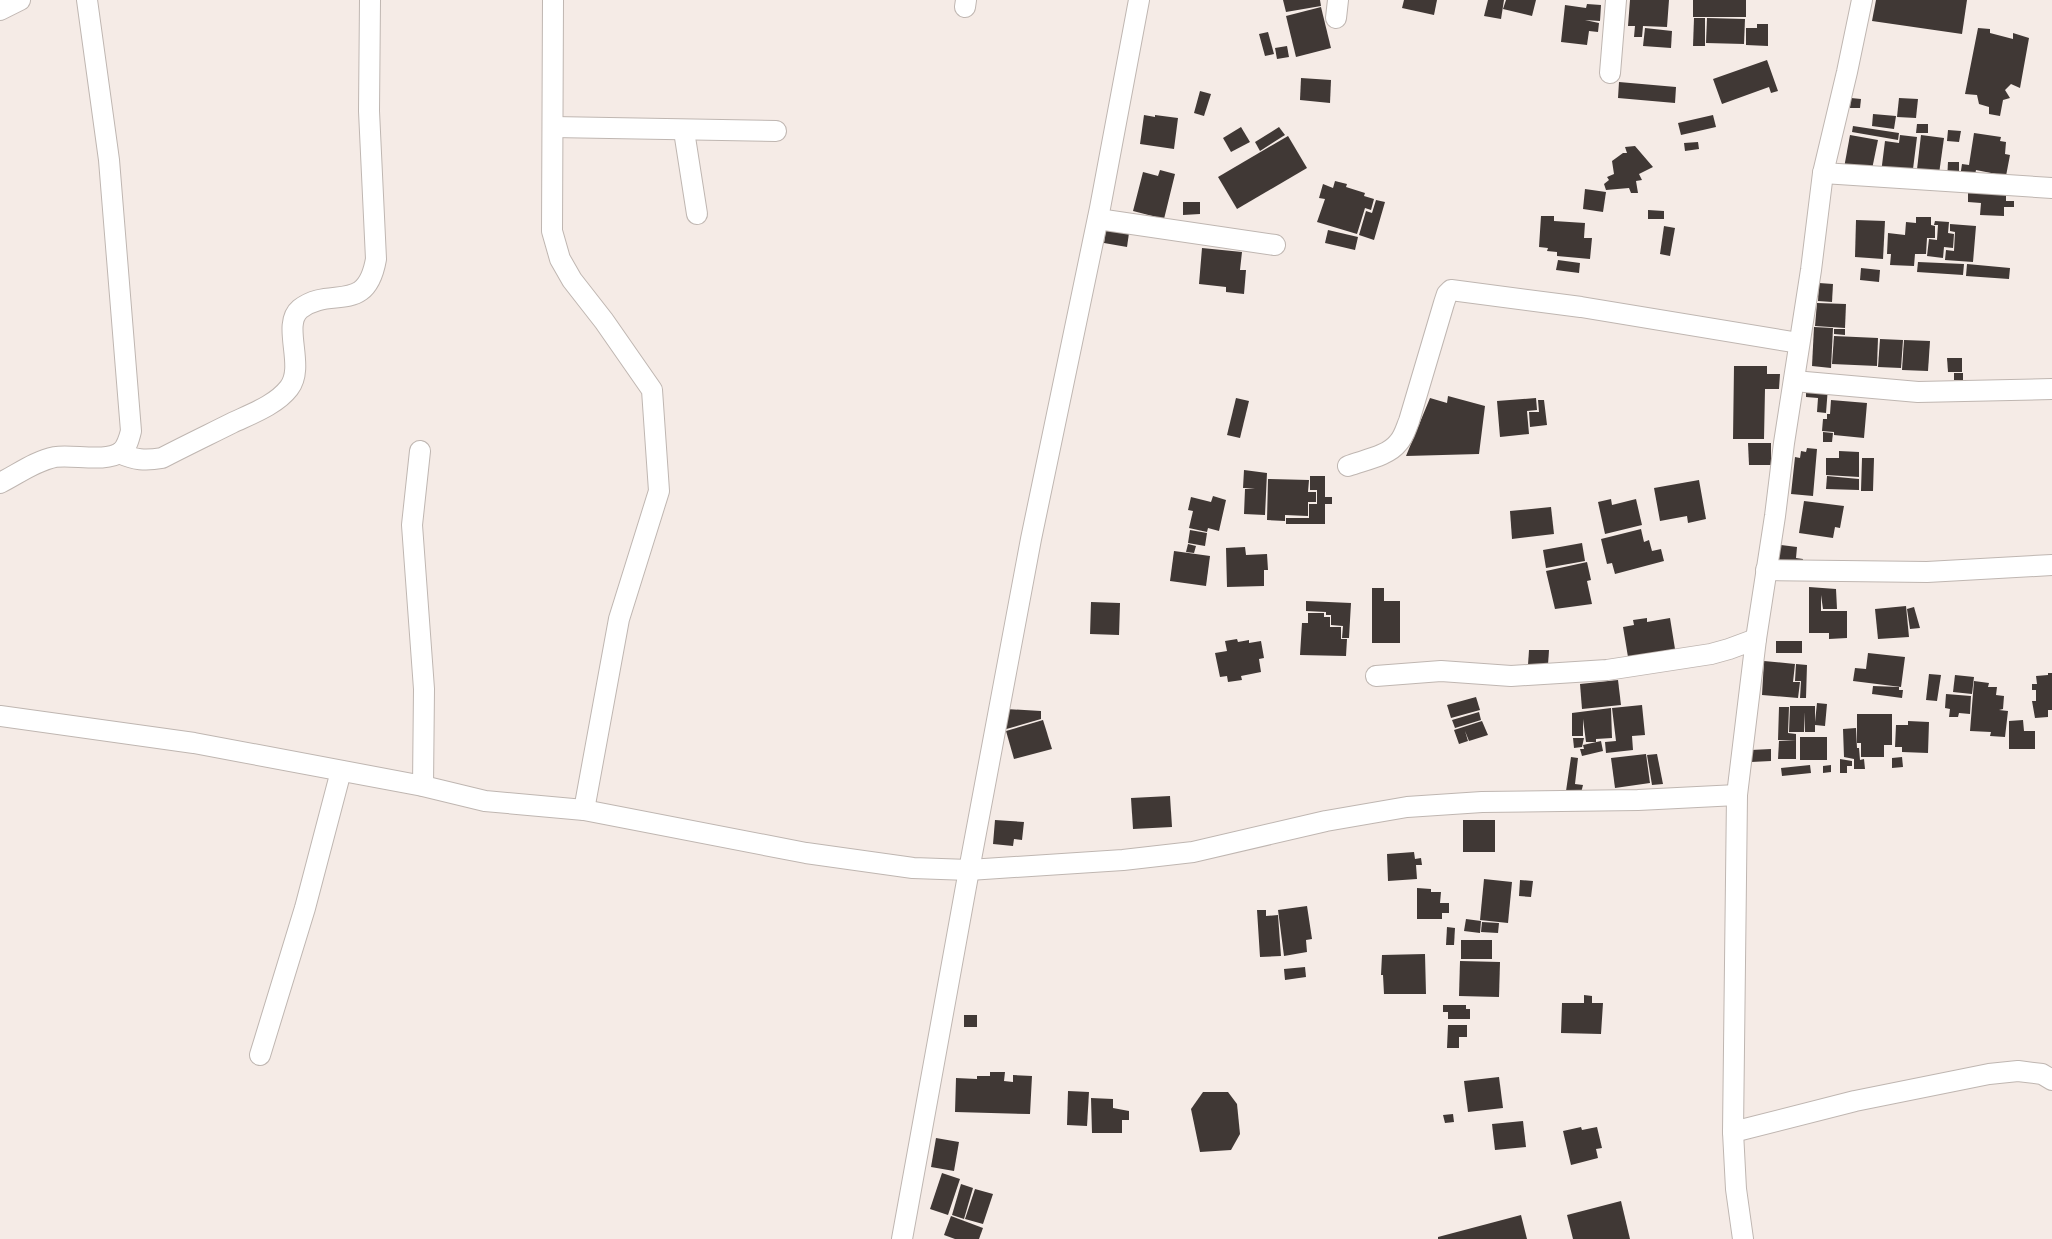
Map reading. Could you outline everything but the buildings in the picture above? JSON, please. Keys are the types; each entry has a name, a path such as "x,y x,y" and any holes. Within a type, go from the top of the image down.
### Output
{"street":[{"path":"0,10 20,0"},
{"path":"0,483 21,471 56,457 110,456 120,453 127,444 131,431 109,160 87,0"},
{"path":"120,453 132,459 148,461 162,458 265,407 282,395 290,387 294,378 296,368 292,325 295,315 300,309 310,304 349,296 361,291 369,281 376,259 369,111 370,0"},
{"path":"553,0 552,231 555,246 572,280 652,390 659,491 619,619 584,810"},
{"path":"902,1239 1031,539 1098,219 1138,0"},
{"path":"1610,73 1616,0"},
{"path":"1743,1239 1736,1189 1733,1132 1737,795 1756,639 1811,270 1823,173 1862,0"},
{"path":"552,126 776,132"},
{"path":"684,130 697,214"},
{"path":"1823,173 2052,188"},
{"path":"1098,219 1275,245"},
{"path":"1348,466 1389,450 1402,438 1444,303 1451,290 1581,307 1799,343"},
{"path":"1794,381 1918,392 2052,389"},
{"path":"420,451 412,525 424,689 423,786"},
{"path":"1766,570 1927,572 2052,566"},
{"path":"1376,676 1441,671 1510,676 1607,670 1711,654 1756,639"},
{"path":"0,716 194,743 423,786 485,801 584,810 858,862 913,868 969,870 1123,860 1193,852 1326,821 1407,807 1482,802 1638,800 1737,795"},
{"path":"260,1055 305,908 341,771"},
{"path":"1733,1132 1855,1101 1989,1074 2018,1071 2042,1074 2052,1080"}]}
